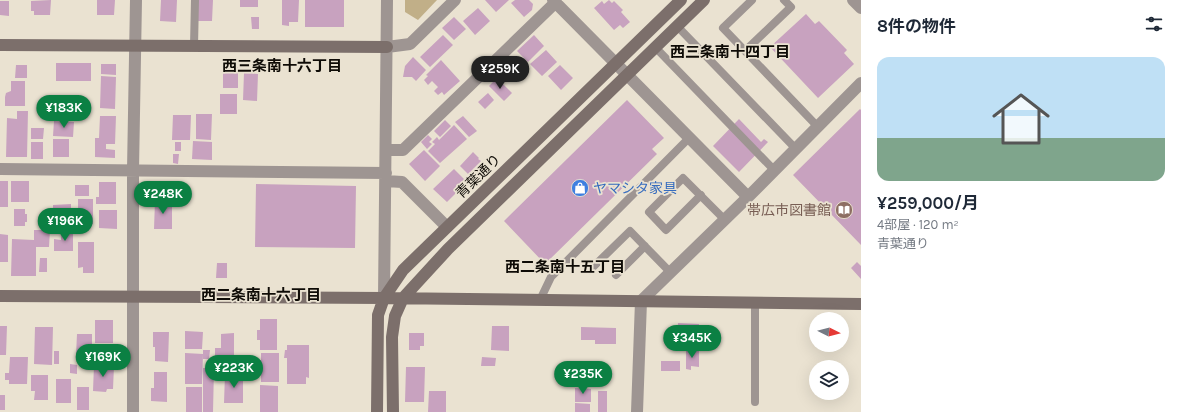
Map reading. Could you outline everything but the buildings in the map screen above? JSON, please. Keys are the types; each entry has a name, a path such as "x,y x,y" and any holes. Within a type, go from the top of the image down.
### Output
{"street":[{"path":"132,412 133,170 136,0"},
{"path":"384,298 387,0"},
{"path":"0,45 387,47 410,44 455,0"},
{"name":"青葉通り","path":"377,412 378,315 384,298 403,270 617,64 681,0"},
{"path":"393,412 392,337 395,316 403,298 448,249 626,74 704,0"},
{"path":"853,0 861,8"},
{"path":"386,150 403,150 555,1 748,197"},
{"path":"637,412 641,301 775,171 861,83"},
{"path":"0,169 133,170 386,177 402,182 447,227"},
{"path":"0,296 403,298 861,304"}],"lane":[{"path":"194,46 195,0"},
{"path":"752,0 723,28 818,127"},
{"path":"745,51 791,7 784,0"},
{"path":"677,26 796,149"},
{"path":"655,47 775,171"},
{"path":"540,300 551,277 689,138"},
{"path":"701,195 666,230 649,212 683,178 701,195 725,220"},
{"path":"590,270 630,231 671,273"},
{"path":"616,275 645,246"},
{"path":"754,402 755,303"}],"shaded area":[{"path":"405,0 437,0 418,20 405,12"}],"place":[{"name":"ヤマシタ家具","path":"580,188"},
{"name":"帯広市図書館","path":"844,210"}],"district":[{"name":"西三条南十四丁目","path":"730,52"},
{"name":"西三条南十六丁目","path":"282,66"},
{"name":"西二条南十五丁目","path":"565,267"},
{"name":"西二条南十六丁目","path":"261,295"}]}
